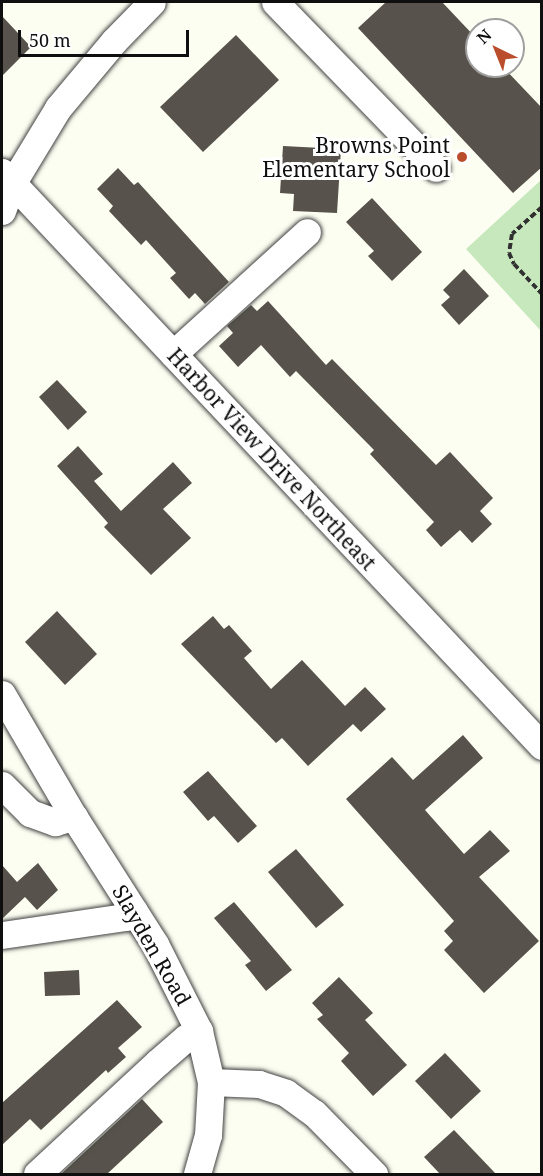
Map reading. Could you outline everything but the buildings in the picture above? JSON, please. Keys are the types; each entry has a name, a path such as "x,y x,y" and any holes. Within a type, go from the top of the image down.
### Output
{"street":[{"path":"2,211 7,178 58,108 114,41 152,2"},
{"path":"275,2 436,168"},
{"name":"Harbor View Drive Northeast","path":"7,178 542,746"},
{"path":"173,354 307,232"},
{"name":"Slayden Road","path":"2,694 74,817 173,975 199,1031 211,1082 208,1135 197,1174"},
{"path":"2,785 30,813 55,822 74,817"},
{"path":"2,935 126,917 134,911"},
{"path":"37,1174 158,1062 186,1038 199,1031"},
{"path":"211,1082 259,1084 286,1093 314,1113 374,1174"}],"path":[{"path":"542,207 512,234 509,253 514,264 542,294"}],"green space":[{"path":"541,180 541,331 466,249"}],"place":[{"name":"Browns Point Elementary School","path":"462,157"}]}
